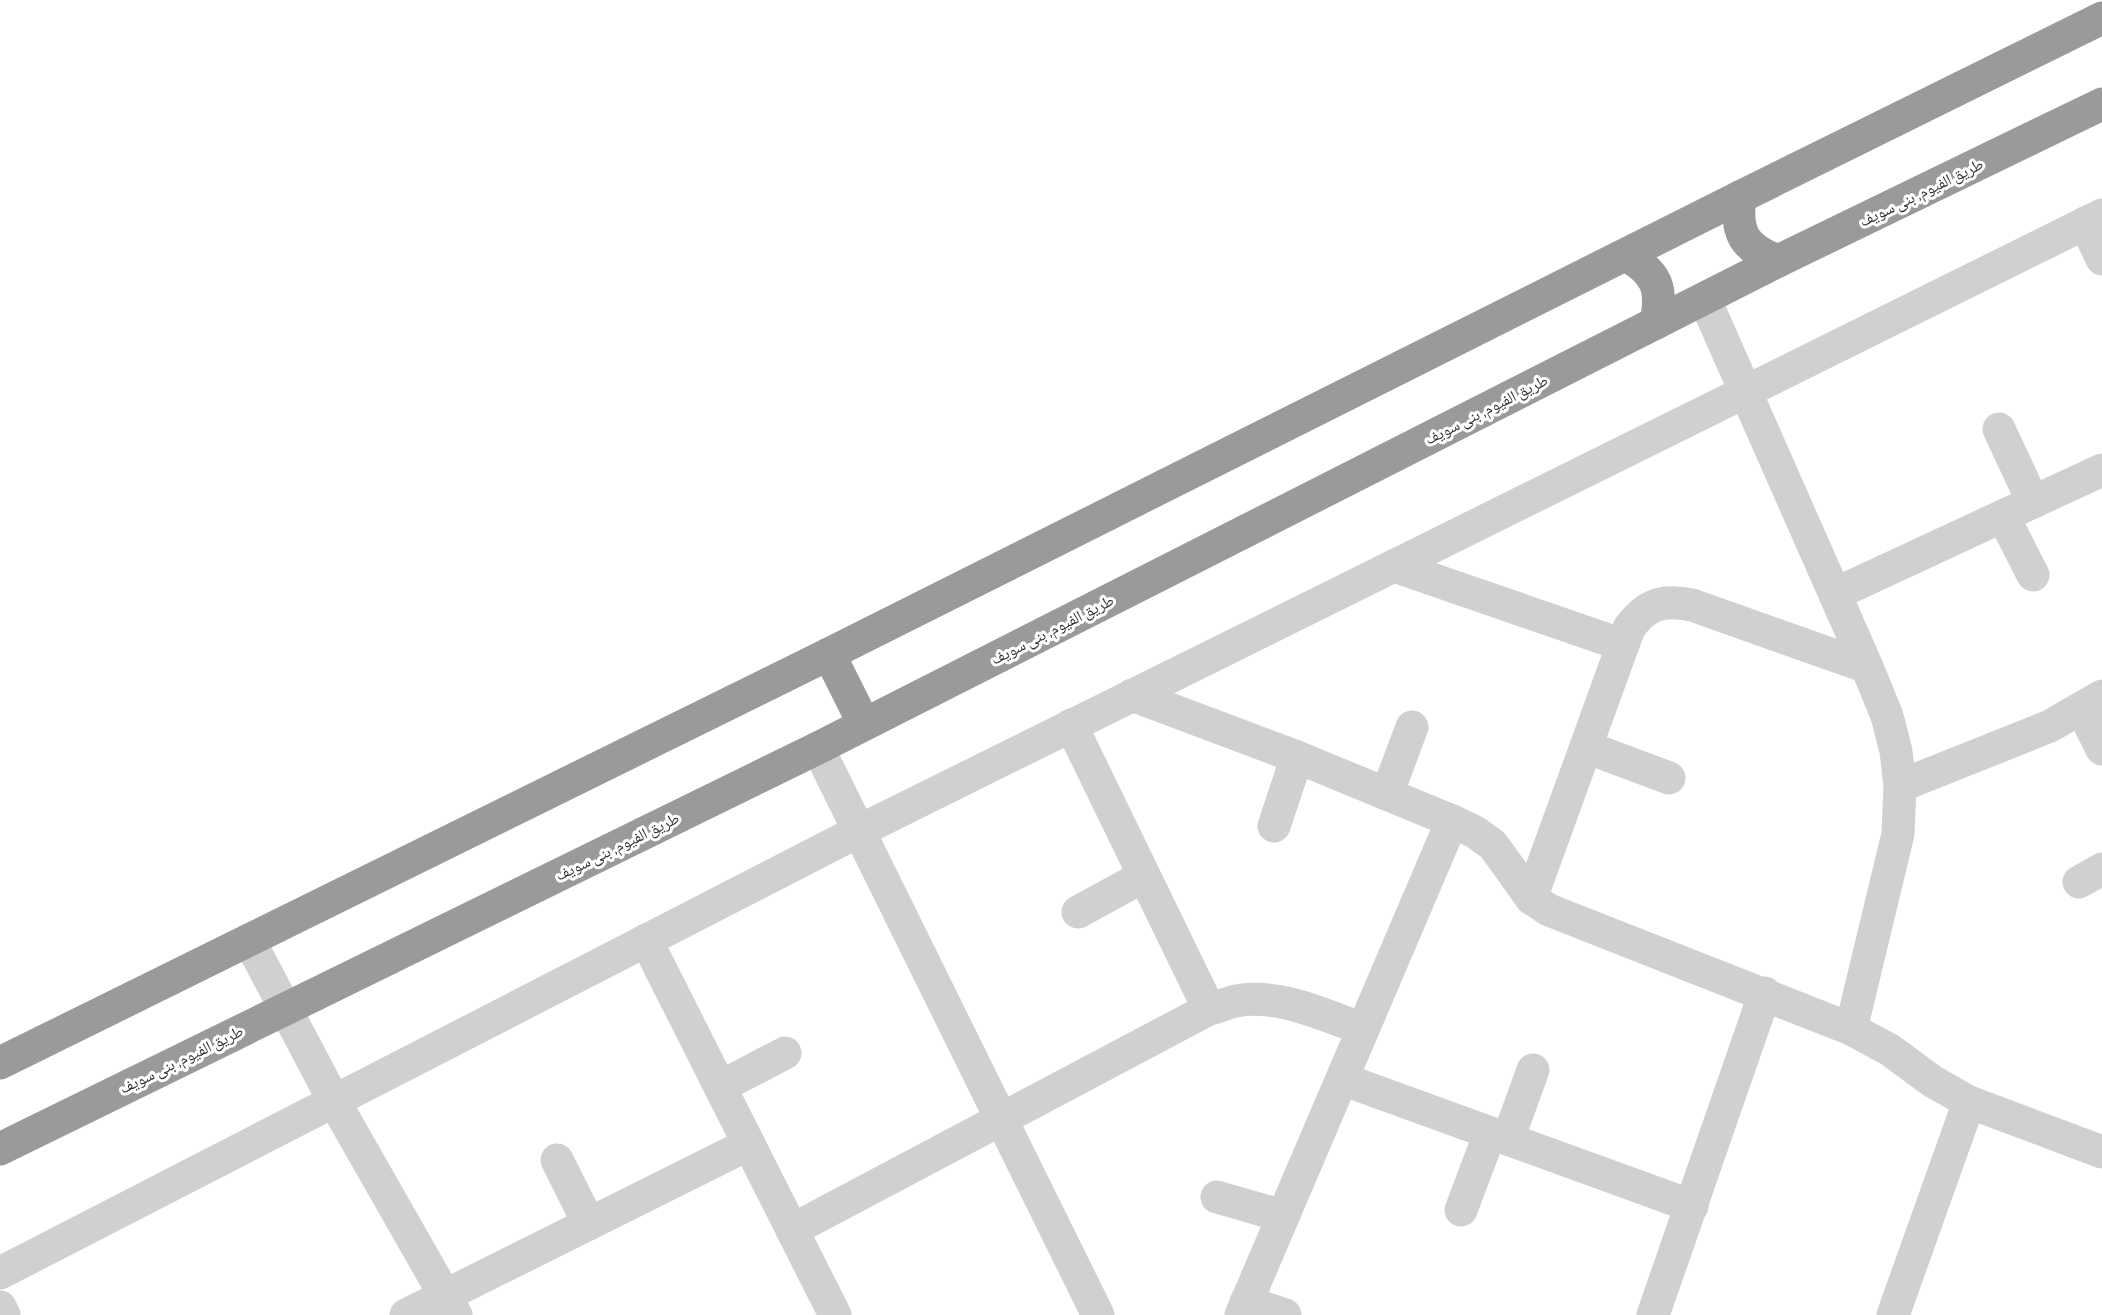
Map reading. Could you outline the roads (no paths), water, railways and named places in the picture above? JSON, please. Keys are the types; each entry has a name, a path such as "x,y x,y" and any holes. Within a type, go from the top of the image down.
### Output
{"highway":[{"path":"0,1063 829,654 2102,18"},
{"name":"طريق الفيوم, بنى سويف","path":"0,1149 818,748 1778,261 2102,104"},
{"path":"1740,197 1737,218 1744,238 1758,254 1778,261"},
{"path":"1626,255 1643,265 1656,283 1660,303 1656,323"},
{"path":"829,654 864,724"}],"street":[{"path":"0,1273 859,831 2094,219 2102,259"},
{"path":"1705,300 1867,667 1887,716 1896,751 1900,786 1898,834 1851,1029"},
{"path":"1999,429 2033,502"},
{"path":"1835,594 2102,470"},
{"path":"2003,516 2033,575"},
{"path":"1394,566 1623,645"},
{"path":"1531,898 1629,628 1640,614 1656,604 1674,601 1692,605 1867,667"},
{"path":"1132,695 1297,757 1452,821 1475,832 1493,845 1531,898 1549,910 1765,993 1851,1029 1890,1050 1932,1080 1969,1102 2102,1152"},
{"path":"1900,786 2050,726 2092,703 2102,749"},
{"path":"1071,725 1209,1010"},
{"path":"1387,794 1412,727"},
{"path":"1586,747 1669,778"},
{"path":"818,748 1098,1315"},
{"path":"1274,826 1297,757"},
{"path":"1285,1315 1244,1309 1452,821"},
{"path":"1078,912 1144,876"},
{"path":"249,940 334,1101 450,1305"},
{"path":"646,940 835,1315"},
{"path":"1653,1315 1765,993"},
{"path":"792,1230 1209,1010 1236,1001 1265,999 1294,1005 1363,1029"},
{"path":"720,1087 785,1053"},
{"path":"1461,1210 1533,1070"},
{"path":"1342,1079 1692,1206"},
{"path":"1893,1315 1969,1102"},
{"path":"406,1315 450,1305 589,1224 749,1144"},
{"path":"557,1160 589,1224"},
{"path":"1217,1197 1283,1216"},
{"path":"0,1306 4,1315"}]}
